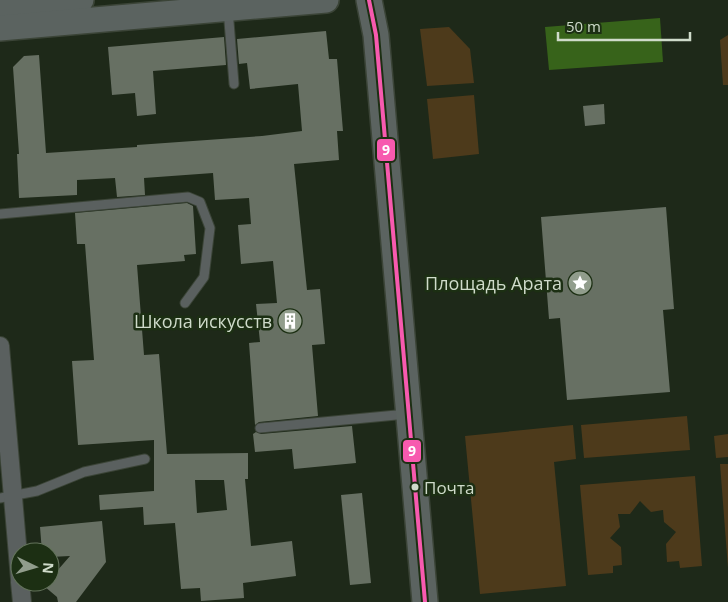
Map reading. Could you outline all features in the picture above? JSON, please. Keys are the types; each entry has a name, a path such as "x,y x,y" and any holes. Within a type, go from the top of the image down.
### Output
{"main road":[{"path":"0,7 81,0"},
{"path":"0,28 326,0"},
{"path":"369,0 376,35 425,602"}],"street":[{"path":"0,346 6,497 14,542"}],"lane":[{"path":"228,9 234,84"},
{"path":"0,214 188,197 200,202 210,228 204,277 185,303"},
{"path":"260,428 409,414"},
{"path":"6,497 37,491 84,472 145,459"}],"shaded area":[{"path":"660,18 663,62 549,70 545,27"},
{"path":"449,27 470,49 474,83 427,86 420,29"},
{"path":"728,35 728,85 723,85 720,40"},
{"path":"474,95 479,154 433,159 427,99"},
{"path":"687,416 690,450 584,458 581,425"},
{"path":"573,425 576,459 554,462 566,586 480,594 465,436"},
{"path":"728,434 728,457 716,458 714,436"},
{"path":"720,464 728,464 728,568"},
{"path":"695,476 702,566 680,568 679,561 667,562 666,544 676,532 664,522 663,510 651,512 640,501 630,514 618,514 620,527 610,538 621,547 622,565 613,566 613,573 588,575 580,485"}],"building":[{"path":"326,31 329,59 337,59 343,131 337,131 339,160 294,164 307,290 320,289 325,344 312,345 318,416 259,422 255,425 249,343 260,342 256,304 277,303 273,261 241,264 238,225 251,224 249,198 215,200 213,173 144,178 145,195 117,197 115,178 77,180 77,195 19,198 17,154 19,154 13,67 24,56 39,55 46,153 262,136 302,131 298,84 250,89 247,63 239,64 237,39"},
{"path":"224,37 226,65 153,71 156,114 137,116 135,93 112,95 108,47"},
{"path":"604,104 605,124 585,126 583,106"},
{"path":"187,203 193,206 196,254 184,255 185,261 137,265 144,355 159,354 167,454 248,453 248,479 245,479 251,546 292,541 296,576 243,583 244,598 201,601 200,588 181,589 175,523 144,525 143,507 100,510 99,495 154,491 154,440 78,445 72,361 94,360 85,244 77,244 75,213","holes":["195,480 224,480 227,510 197,513"]},
{"path":"666,207 674,309 663,310 670,392 567,400 560,318 549,319 541,217"},
{"path":"352,426 356,463 294,469 292,449 255,452 253,434 256,432 261,434"},
{"path":"362,493 371,583 350,585 341,495"},
{"path":"102,521 106,562 76,602 58,602 57,597 51,592 60,592 60,568 70,556 60,556 60,542 41,542 40,527"}],"transit line":[{"name":"9","path":"369,0 376,35 425,602"}],"place":[{"name":"Площадь Арата","path":"580,283"},
{"name":"Школа искусств","path":"290,321"},
{"name":"Почта","path":"415,487"}]}
